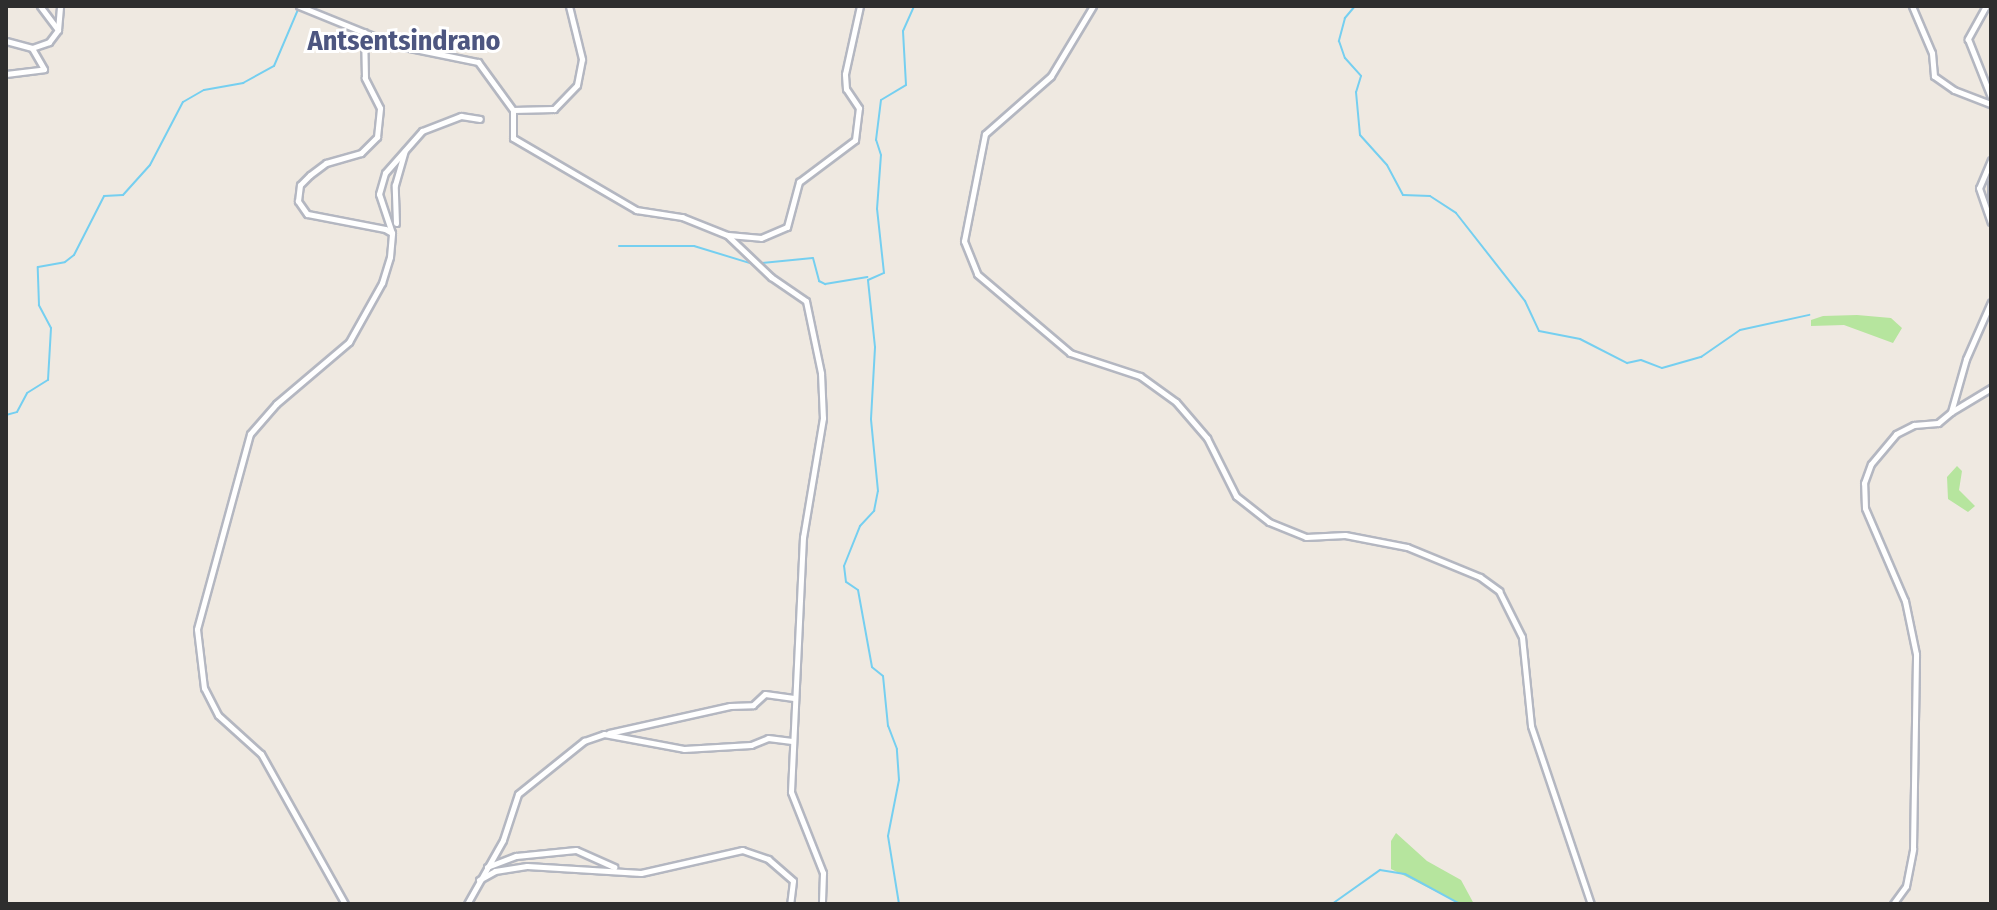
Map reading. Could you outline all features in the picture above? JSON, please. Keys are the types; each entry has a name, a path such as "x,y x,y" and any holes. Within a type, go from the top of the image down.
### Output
{"street":[{"path":"40,6 58,30"},
{"path":"6,41 32,48 49,42 58,30 60,6"},
{"path":"300,6 395,45 478,62 513,110 513,138 636,210 682,217 727,235 761,238 787,227 799,182 855,140 859,108 846,89 845,74 860,6"},
{"path":"513,110 554,109 577,85 582,59 569,6"},
{"path":"1093,6 1051,76 985,134 964,241 977,274 1070,353 1140,376 1176,402 1207,438 1236,496 1269,522 1306,537 1354,536 1407,547 1480,577 1499,591 1522,637 1531,726 1591,904"},
{"path":"1912,6 1932,53 1934,76 1954,90 1991,104"},
{"path":"1986,6 1968,39 1991,97"},
{"path":"364,32 365,78 380,108 377,137 361,153 326,163 310,175 300,185 298,201 307,214 364,221 392,233"},
{"path":"6,74 44,69 32,48"},
{"path":"345,904 261,754 218,715 204,688 197,629 250,434 276,404 349,342 382,283 392,233 379,184 406,150 436,123 461,116 480,119"},
{"path":"396,223 395,185 406,150"},
{"path":"1991,160 1979,188 1991,222"},
{"path":"1991,184 1991,200"},
{"path":"727,235 756,264 806,301 821,373 823,418 803,537 791,792 823,873 822,904"},
{"path":"1951,412 1966,359 1991,302"},
{"path":"1893,904 1906,886 1913,849 1916,654 1905,601 1865,508 1864,483 1871,464 1896,434 1914,425 1938,423 1991,388"},
{"path":"467,904 503,840 518,794 584,741 604,734 753,705 765,694 794,698"},
{"path":"604,734 684,749 751,745 768,738 792,741"},
{"path":"485,868 516,856 576,850 622,871"},
{"path":"479,880 495,871 527,866 641,873 742,850 768,859 793,881 790,904"}],"green space":[{"path":"1823,316 1891,318 1902,328 1893,343 1844,325 1811,326 1811,320"},
{"path":"1957,466 1962,471 1959,490 1975,506 1968,512 1948,499 1947,477"},
{"path":"1396,833 1427,861 1461,880 1474,904 1461,904 1391,869 1391,841"}],"waterway":[{"path":"899,904 888,836 899,780 897,749 888,726 883,676 872,667 858,590 846,582 844,566 860,526 874,511 878,491 871,419 875,347 868,280 884,273 877,209 881,155 876,140 881,100 906,85 903,31 914,6"},
{"path":"1355,6 1345,18 1339,41 1345,58 1361,76 1356,92 1360,135 1387,165 1403,195 1430,196 1456,213 1525,301 1539,331 1580,339 1627,363 1641,360 1662,368 1701,357 1740,330 1809,315"},
{"path":"6,415 17,412 27,393 48,380 51,328 39,305 38,267 65,262 74,255 104,196 123,195 150,165 183,102 204,90 243,83 274,66 299,7"},
{"path":"619,246 694,246 753,264 813,258 819,281 825,284 867,277"},
{"path":"6,483 6,503"},
{"path":"1332,904 1380,870 1405,874 1460,904"}],"district":[{"name":"Antsentsindrano","path":"404,41"}]}
